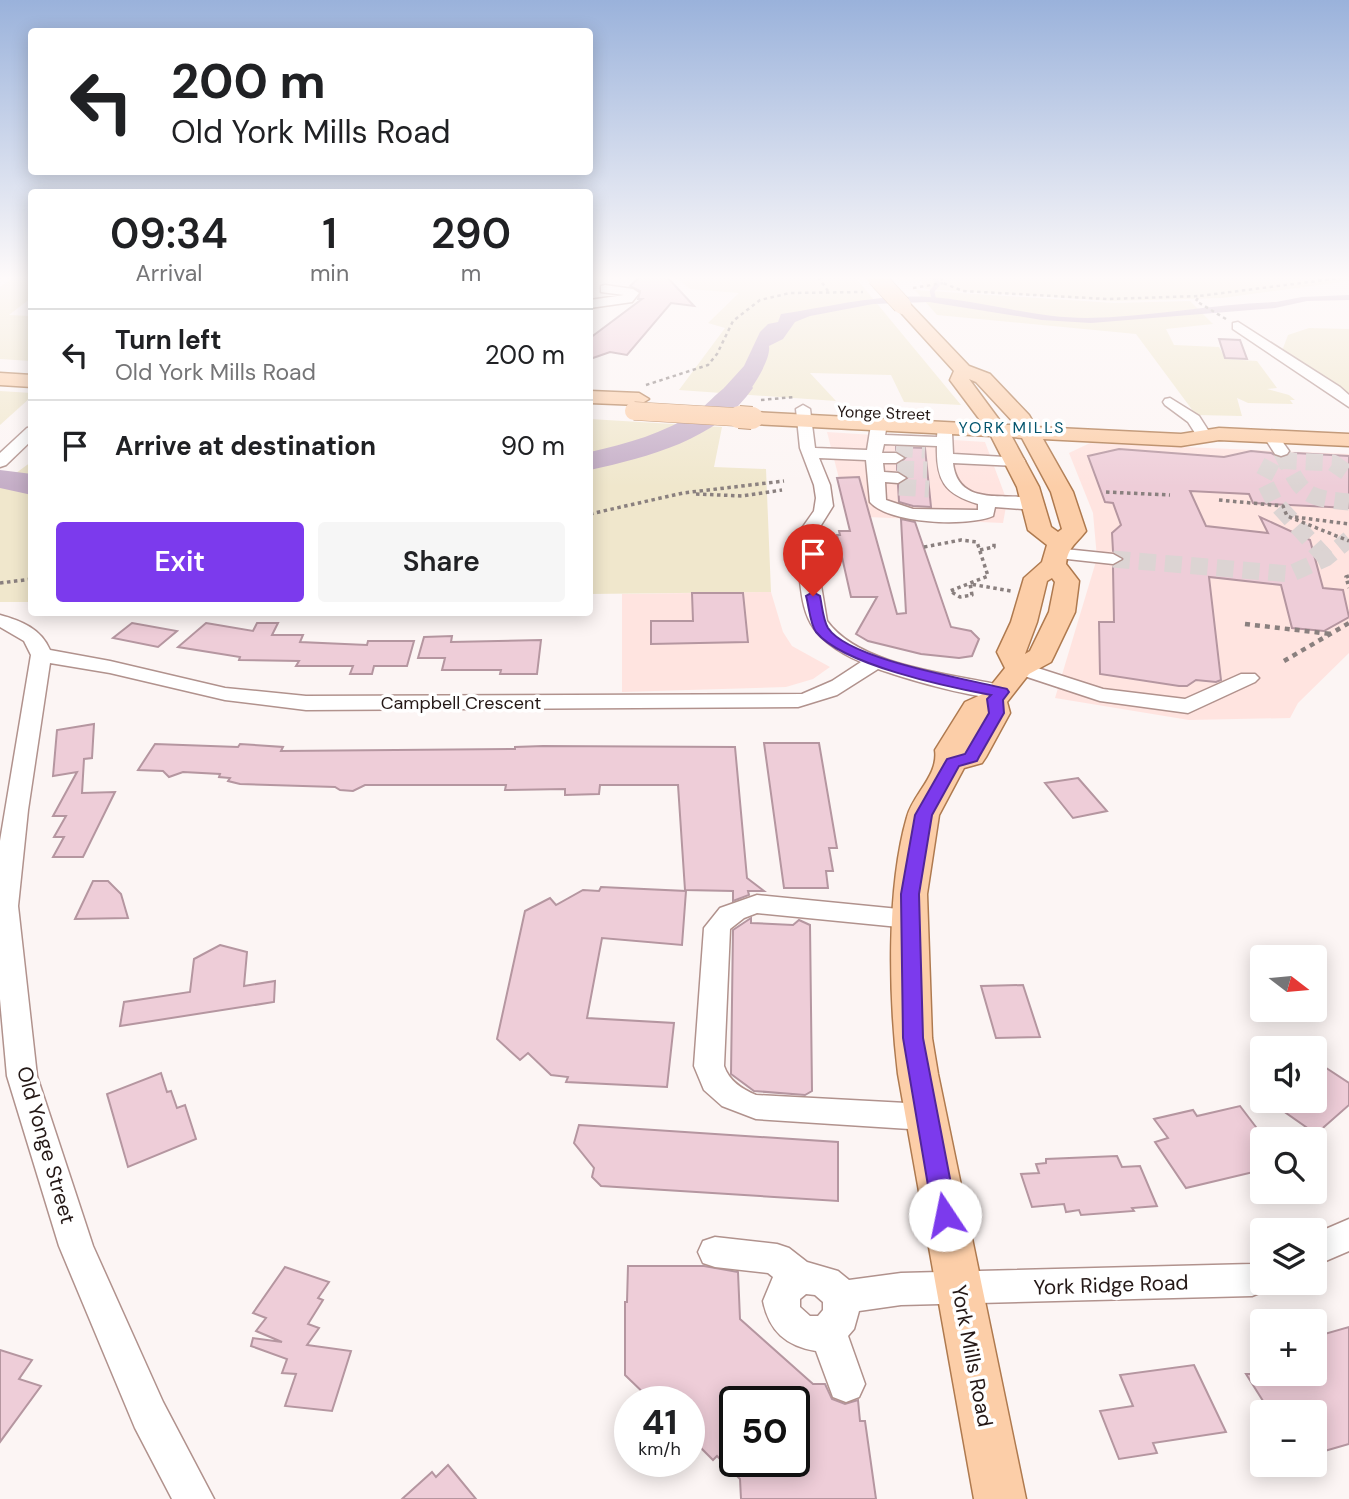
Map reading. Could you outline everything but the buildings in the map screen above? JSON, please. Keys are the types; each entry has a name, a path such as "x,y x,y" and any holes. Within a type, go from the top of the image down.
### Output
{"main road":[{"path":"943,347 963,370 983,378 1027,426 1069,506 1074,531 1056,553"},
{"path":"0,369 28,371"},
{"name":"York Mills Road","path":"963,370 959,380 994,425 1017,461 1035,505 1040,530 1056,553 1067,581 1062,612 1041,656 1019,667 998,696 996,713 971,757 952,762 923,815 910,894 913,1038 925,1116 1000,1499"},
{"path":"0,379 28,381"},
{"name":"Yonge Street","path":"593,397 801,409 1181,440 1210,432 1276,444 1347,443"},
{"name":"Yonge Street","path":"593,408 639,399"},
{"name":"Yonge Street","path":"801,409 876,457 947,460 994,425"}],"street":[{"path":"1270,347 1335,390 1349,403"},
{"path":"1170,402 1210,432"},
{"path":"801,409 808,453 820,473 824,498 822,512 809,525 804,538 818,625 838,645 876,661 998,696"},
{"path":"4,459 28,439"},
{"path":"808,453 876,457 897,468"},
{"path":"947,460 927,469 947,460"},
{"path":"947,460 986,502 1035,505"},
{"path":"1056,553 1113,559"},
{"path":"0,621 24,631 34,639 41,656"},
{"name":"Campbell Crescent","path":"41,656 259,699 383,704 799,701 831,692 876,661"},
{"name":"Old Yonge Street","path":"41,656 16,810 5,906 22,1076 76,1246 149,1415 194,1499"},
{"path":"1019,667 1100,695 1188,706 1248,678"},
{"path":"909,919 757,904 738,909 723,918 717,928 709,1066 715,1083 736,1101 757,1107 925,1116"},
{"path":"1327,1245 1349,1234"},
{"path":"715,1252 734,1252 777,1259 800,1278"},
{"path":"834,1314 818,1334 797,1330 783,1315 782,1296 792,1282 800,1278 820,1279 835,1290 834,1314 846,1384"},
{"name":"York Ridge Road","path":"834,1314 901,1289 1250,1280"}],"lane":[{"path":"897,468 876,457 877,502 889,509 904,513 978,516 987,512 986,502"},
{"path":"947,460 1017,461"}],"path":[{"path":"639,399 708,365 722,347"},
{"path":"755,408 801,409"},
{"path":"593,513 683,493 784,481"},
{"path":"683,493 742,496 782,490"},
{"path":"1106,492 1170,495"},
{"path":"1219,500 1283,506 1287,516 1349,541"},
{"path":"1287,516 1349,524"},
{"path":"924,547 983,539"},
{"path":"970,584 972,595 960,597 950,590 988,576 980,550 973,540"},
{"path":"980,550 989,550 994,547 995,542"},
{"path":"1349,576 1346,578 1349,588"},
{"path":"0,583 28,580"},
{"path":"970,584 1013,591"},
{"path":"1284,661 1349,623"},
{"path":"1245,624 1331,634"}],"shaded area":[{"path":"0,347 28,347 28,361 0,359"},
{"path":"711,347 913,347 961,405 904,402 891,375 810,373 836,401 679,390"},
{"path":"753,347 769,347 761,373 733,410 720,418 695,424 703,413 720,399 724,388 744,366"},
{"path":"1146,347 1219,347 1226,359 1257,361 1277,388 1267,389 1289,395 1295,400 1290,400 1293,404 1248,403 1237,398 1242,416 1196,415"},
{"path":"1284,347 1349,347 1349,393 1282,351"},
{"path":"0,391 28,393 28,400 0,425"},
{"path":"593,419 722,427 714,467 766,469 771,592 593,594"},
{"path":"827,432 985,442 1007,501 1003,523 846,516"},
{"path":"1090,443 1349,454 1349,653 1298,703 1290,718 1189,720 1055,698 1097,558 1093,513 1069,453"},
{"path":"28,464 28,602 0,602 0,485"},
{"path":"771,592 783,632 792,646 830,667 813,679 786,687 622,692 622,594"}],"waterway":[{"path":"593,460 632,451 690,428 724,404 740,388"},
{"path":"0,479 28,484"}],"tunnel":[{"path":"896,448 925,450"},
{"path":"1281,451 1286,461"},
{"path":"1286,461 1273,460 1263,479 1274,501 1326,558"},
{"path":"1286,461 1333,463 1349,474"},
{"path":"1286,461 1299,484 1312,495 1349,502"},
{"path":"897,469 927,470"},
{"path":"899,487 929,489"},
{"path":"1326,558 1349,539"},
{"path":"1113,559 1290,574 1326,558"}],"district":[{"name":"YORK MILLS","path":"1012,427"}],"route":[{"path":"813,596 818,625 827,636 852,653 962,685 1001,692 995,699 996,713 971,757 952,762 923,815 910,894 913,1038 945,1215"}]}
